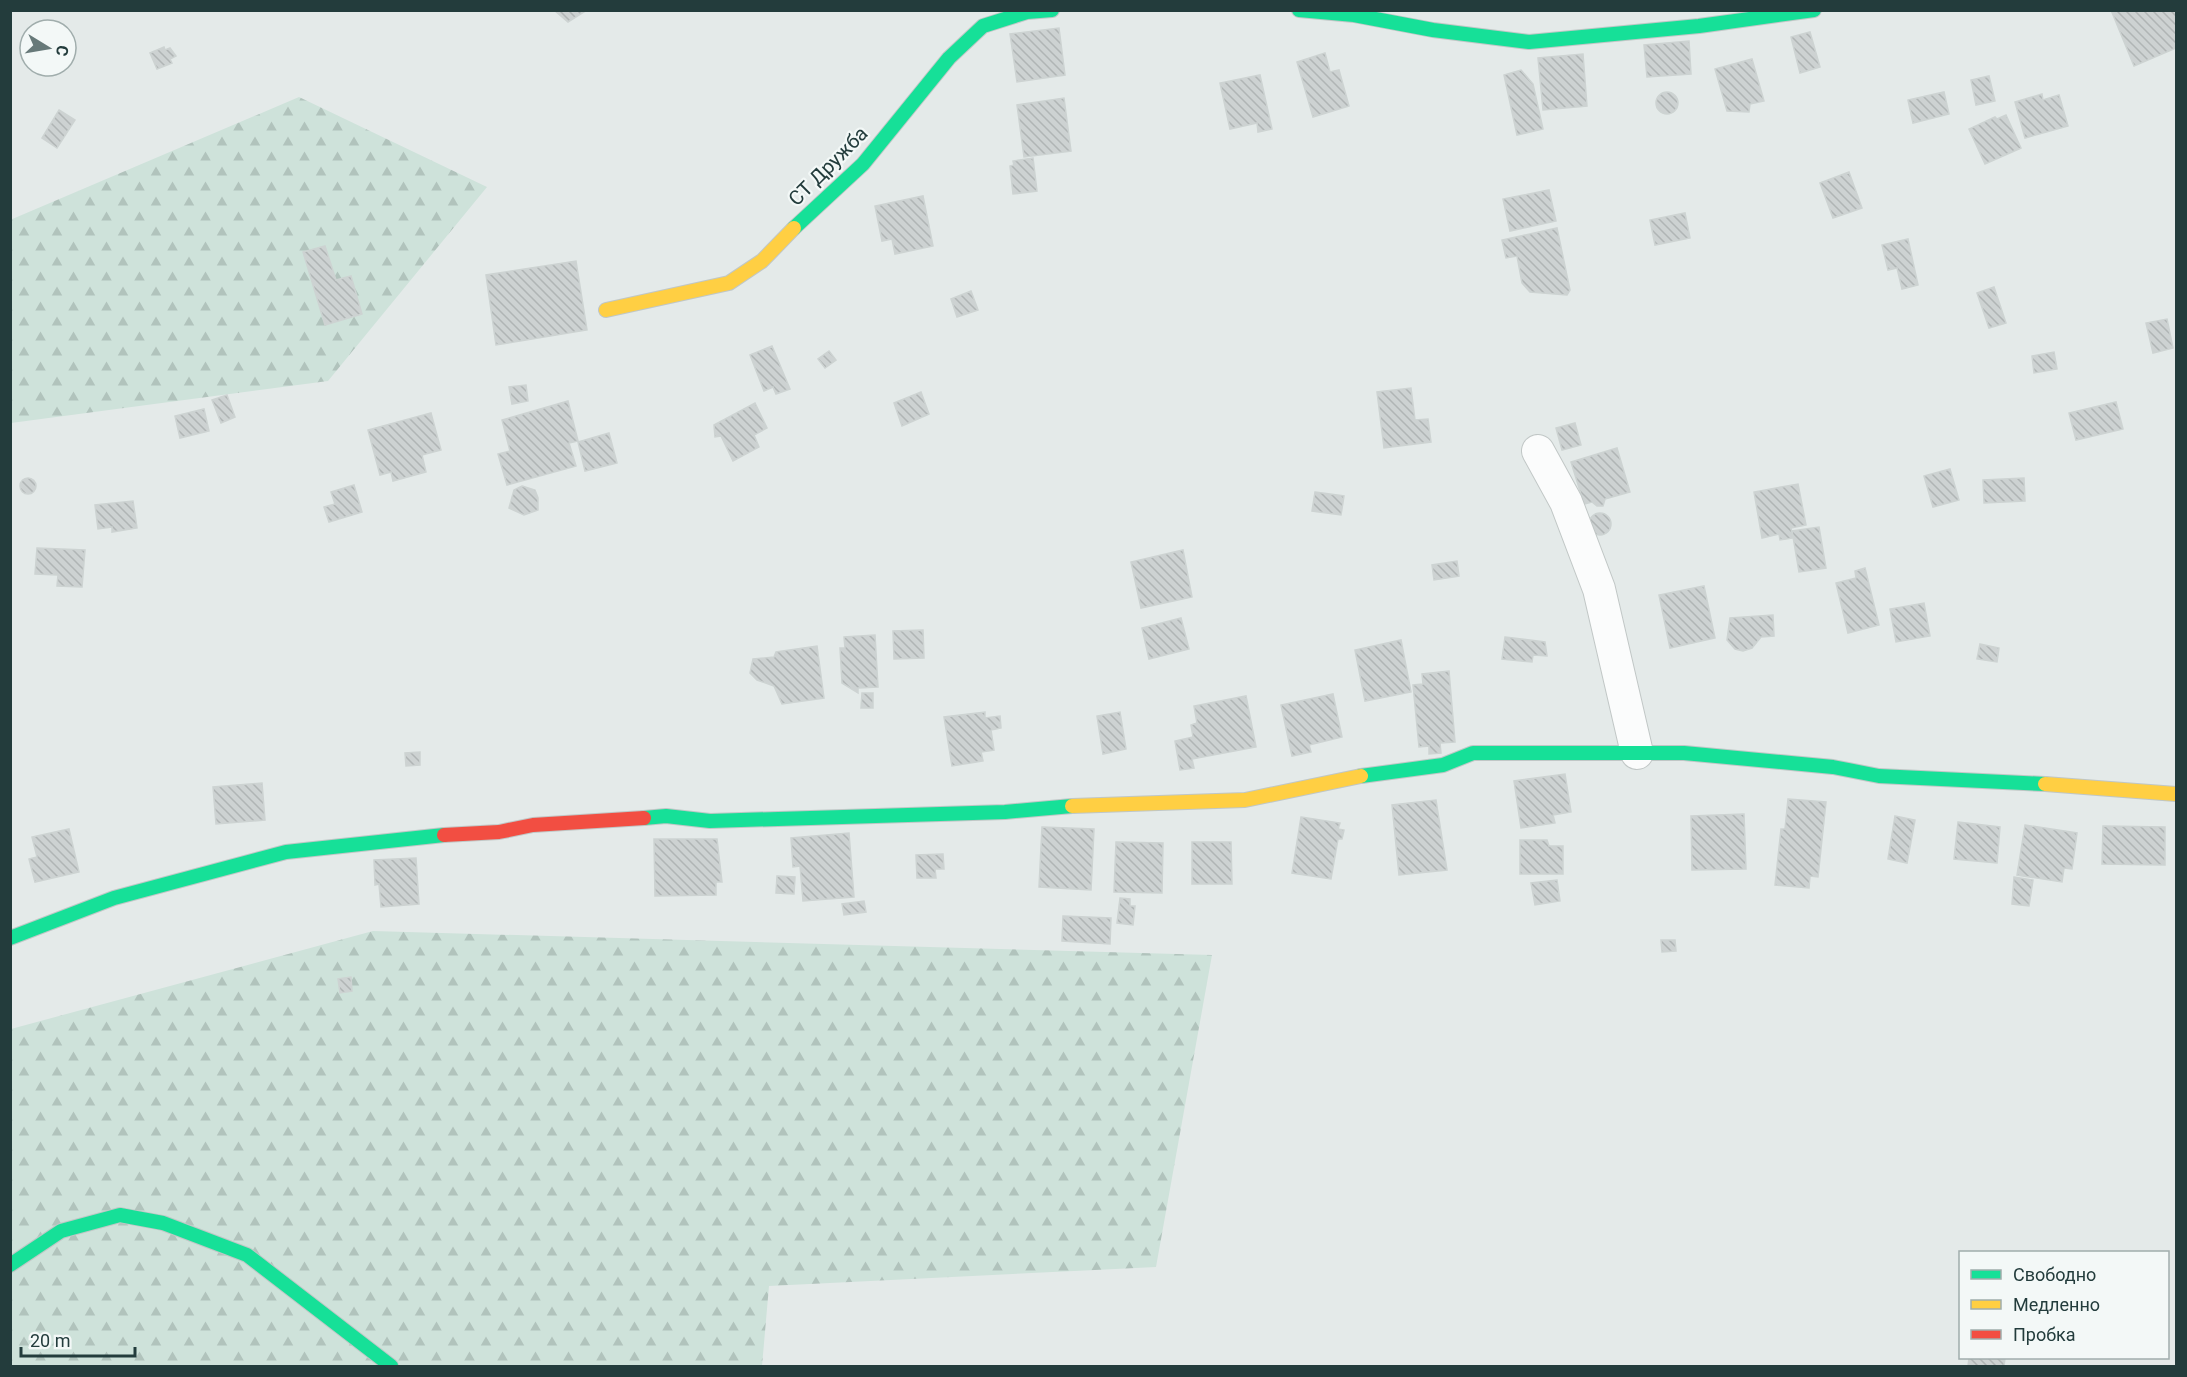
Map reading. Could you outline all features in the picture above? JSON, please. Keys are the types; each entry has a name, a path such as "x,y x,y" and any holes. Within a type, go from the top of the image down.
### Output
{"street":[{"name":"СТ Дружба","path":"606,310 729,283 762,261 808,213 863,164 949,58 983,26 1027,12 1052,10"},
{"path":"1299,10 1353,15 1433,30 1529,42 1699,26 1814,10"},
{"path":"1538,451 1566,502 1599,589 1638,753"},
{"path":"10,939 31,928 114,898 286,852 443,835 499,832 533,825 666,816 710,821 1005,812 1069,806 1245,800 1370,774 1443,765 1473,753 1684,753 1833,767 1879,776 2098,787 2176,794"},
{"path":"10,1265 61,1230 120,1215 163,1223 248,1256 391,1366"}],"green space":[{"path":"299,97 487,187 328,381 11,423 10,220"},
{"path":"373,931 1212,955 1156,1267 769,1286 762,1366 11,1366 11,1029"}],"building":[{"path":"554,10 587,10 568,22"},
{"path":"2111,10 2176,10 2176,48 2134,66"},
{"path":"1059,28 1065,75 1017,82 1010,34"},
{"path":"1810,32 1820,67 1800,73 1791,37"},
{"path":"1689,41 1691,74 1647,77 1644,45"},
{"path":"164,47 165,50 170,48 176,56 170,59 172,63 157,69 150,53"},
{"path":"1325,53 1330,72 1339,70 1349,106 1313,117 1297,62"},
{"path":"1583,54 1587,106 1543,110 1538,58"},
{"path":"1752,59 1764,101 1750,104 1749,112 1727,111 1715,69"},
{"path":"1521,70 1533,84 1543,129 1517,135 1504,75"},
{"path":"1260,75 1272,129 1258,132 1257,123 1230,129 1220,83"},
{"path":"1989,76 1995,101 1976,105 1971,80"},
{"path":"1667,92 1675,95 1678,103 1675,111 1667,114 1659,111 1656,103 1659,95"},
{"path":"1944,92 1949,114 1913,123 1908,100"},
{"path":"2042,94 2043,100 2059,95 2068,126 2025,138 2015,102"},
{"path":"1064,98 1071,151 1024,157 1017,105"},
{"path":"59,110 75,120 57,148 42,138"},
{"path":"2006,115 2021,148 1985,164 1969,129 1995,117 1997,119"},
{"path":"1033,158 1037,191 1013,194 1010,166 1014,165 1013,161"},
{"path":"1849,172 1862,208 1833,218 1820,183"},
{"path":"1549,190 1556,221 1510,231 1503,199"},
{"path":"923,196 933,246 895,254 892,239 882,241 875,206"},
{"path":"1685,213 1690,238 1655,245 1650,220"},
{"path":"1557,228 1570,290 1567,295 1530,292 1522,283 1517,256 1506,258 1502,240"},
{"path":"1908,239 1918,285 1902,289 1897,268 1888,270 1882,245"},
{"path":"325,246 336,280 351,276 362,314 325,325 303,252"},
{"path":"576,261 587,330 496,345 486,275"},
{"path":"1994,287 2006,323 1989,328 1977,293"},
{"path":"971,291 978,310 957,317 951,299"},
{"path":"2167,319 2173,348 2153,353 2146,323"},
{"path":"772,346 790,389 776,394 773,387 764,391 750,355"},
{"path":"829,351 836,360 825,368 818,359"},
{"path":"2054,352 2057,369 2034,373 2032,356"},
{"path":"526,385 528,401 512,404 509,387"},
{"path":"1411,388 1415,420 1428,419 1431,442 1384,448 1377,392"},
{"path":"921,392 929,414 902,426 894,403"},
{"path":"227,395 235,417 221,423 212,400"},
{"path":"568,401 578,441 569,443 576,466 507,485 498,454 510,451 502,420"},
{"path":"2116,402 2123,429 2076,440 2069,413"},
{"path":"755,403 767,428 754,435 759,447 733,461 721,436 715,437 714,425"},
{"path":"204,409 209,431 180,438 175,416"},
{"path":"431,413 441,450 422,455 426,472 393,481 391,472 380,475 368,430"},
{"path":"1575,423 1581,445 1562,450 1556,428"},
{"path":"609,433 617,463 585,471 578,442"},
{"path":"1617,448 1630,492 1605,499 1603,506 1597,506 1592,502 1584,504 1571,462"},
{"path":"1950,469 1959,500 1933,507 1924,476"},
{"path":"28,478 36,486 28,494 20,486"},
{"path":"2024,478 2025,501 1984,503 1983,480"},
{"path":"1798,484 1806,525 1791,528 1793,538 1780,540 1779,534 1762,538 1754,492"},
{"path":"354,485 362,512 329,522 324,507 335,504 331,492"},
{"path":"522,486 535,490 538,498 538,510 524,515 509,508 514,490"},
{"path":"1315,492 1344,496 1341,515 1312,511"},
{"path":"133,501 137,528 112,532 112,527 98,529 95,505"},
{"path":"1600,513 1608,516 1611,524 1608,532 1600,535 1592,532 1589,524 1592,516"},
{"path":"1819,527 1826,568 1799,572 1792,531"},
{"path":"37,548 85,550 82,587 57,586 58,575 35,574"},
{"path":"1183,550 1192,597 1141,608 1131,562"},
{"path":"1457,561 1459,576 1434,580 1432,565"},
{"path":"1865,568 1879,625 1848,633 1836,583 1856,578 1855,571"},
{"path":"1704,586 1715,638 1670,648 1659,595"},
{"path":"1924,603 1930,636 1896,642 1890,609"},
{"path":"1773,615 1774,636 1761,637 1752,648 1743,651 1735,649 1727,640 1730,618"},
{"path":"1181,618 1189,649 1149,659 1142,628"},
{"path":"923,630 924,658 894,659 893,631"},
{"path":"875,635 878,687 858,688 858,693 842,683 840,648 845,648 844,637"},
{"path":"1505,637 1545,642 1547,656 1533,655 1532,662 1502,659"},
{"path":"1401,640 1411,692 1365,701 1355,650"},
{"path":"1980,644 1999,648 1997,662 1977,659"},
{"path":"817,646 824,698 782,704 774,686 757,680 750,673 753,659 774,657 776,652"},
{"path":"1449,671 1455,742 1440,743 1441,753 1429,754 1429,746 1419,747 1413,685 1423,684 1422,674"},
{"path":"862,693 873,693 873,708 861,708"},
{"path":"1333,694 1342,737 1309,745 1311,752 1292,756 1281,705"},
{"path":"1246,696 1256,747 1192,759 1194,768 1180,770 1175,741 1193,737 1191,725 1197,723 1194,706"},
{"path":"985,712 985,718 1000,716 1001,728 991,730 994,750 981,752 983,761 952,766 944,717"},
{"path":"1120,712 1126,749 1103,754 1097,716"},
{"path":"420,752 420,765 406,766 405,753"},
{"path":"1565,774 1571,812 1553,815 1555,823 1521,828 1514,781"},
{"path":"262,783 265,820 216,824 213,787"},
{"path":"1788,799 1826,802 1818,877 1810,876 1809,888 1775,885 1781,829 1785,829"},
{"path":"1436,800 1447,870 1399,875 1392,805"},
{"path":"1744,814 1746,869 1692,870 1691,816"},
{"path":"1895,816 1915,820 1907,863 1888,859"},
{"path":"1301,817 1340,823 1338,829 1344,830 1342,839 1338,839 1331,879 1292,873"},
{"path":"1958,822 2000,827 1997,863 1954,859"},
{"path":"2025,825 2077,833 2072,869 2064,868 2062,882 2017,875"},
{"path":"2103,826 2165,827 2165,865 2102,864"},
{"path":"1042,827 1094,829 1091,890 1039,887"},
{"path":"69,829 79,872 35,882 29,859 37,857 32,837"},
{"path":"849,833 854,897 803,901 800,866 793,867 791,838"},
{"path":"654,839 717,839 722,882 716,882 716,895 655,896"},
{"path":"1520,840 1547,840 1549,846 1563,846 1563,874 1520,874"},
{"path":"1116,842 1163,843 1162,893 1114,892"},
{"path":"1192,842 1231,842 1232,884 1192,884"},
{"path":"943,854 944,869 935,869 936,878 917,878 916,855"},
{"path":"416,858 419,904 381,907 379,884 375,885 374,860"},
{"path":"777,876 795,877 794,894 776,893"},
{"path":"2014,877 2033,880 2029,906 2012,904"},
{"path":"1557,880 1560,901 1535,905 1531,883"},
{"path":"1120,898 1130,899 1130,906 1135,906 1133,925 1117,923"},
{"path":"864,901 866,912 844,915 842,904"},
{"path":"1063,916 1111,918 1110,944 1062,941"},
{"path":"1661,940 1675,940 1676,951 1662,952"},
{"path":"351,977 352,991 340,993 338,979"},
{"path":"1969,1359 2005,1359 2004,1366 1968,1366"}],"traffic: fast":[{"path":"794,228 863,164 949,58 983,26 1027,12 1052,10"},
{"path":"1299,10 1354,15 1433,30 1529,42 1699,26 1814,10"},
{"path":"1361,776 1443,765 1473,753 1684,753 1833,767 1879,776 2045,784"},
{"path":"644,818 666,816 710,821 1005,812 1072,806"},
{"path":"10,938 114,898 286,852 444,835"},
{"path":"10,1265 61,1231 120,1215 163,1223 247,1255 391,1366"}],"traffic: slow":[{"path":"606,310 729,283 762,261 794,228"},
{"path":"1072,806 1245,800 1361,776"},
{"path":"2045,784 2176,794"}],"traffic: jam":[{"path":"444,835 499,832 533,825 644,818"}]}
